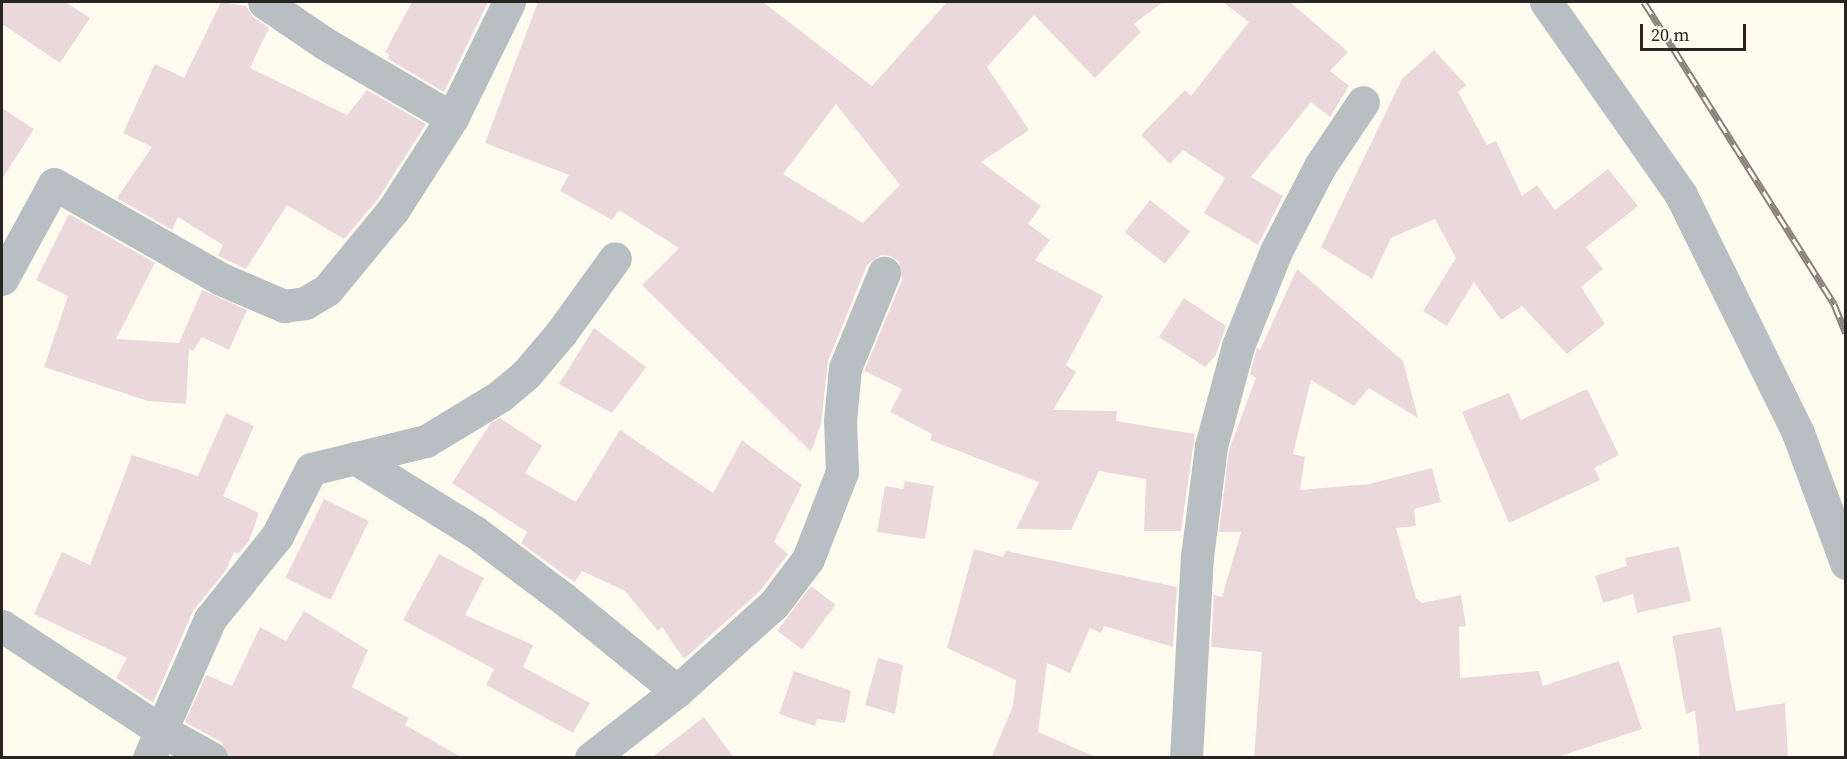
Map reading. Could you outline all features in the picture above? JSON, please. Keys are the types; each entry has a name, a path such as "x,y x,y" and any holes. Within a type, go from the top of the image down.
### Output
{"street":[{"path":"264,2 324,44 452,118"},
{"path":"2,279 54,184 221,279 284,306 305,303 327,290 364,248 393,210 452,118 509,2"},
{"path":"1546,2 1681,195 1798,433 1845,564"},
{"path":"1186,758 1197,557 1211,446 1238,346 1281,240 1320,166 1363,102"},
{"path":"154,743 210,620 277,536 302,482 312,469 426,441 500,396 527,373 561,333 615,258"},
{"path":"591,758 677,691 774,604 808,559 842,472 840,421 845,368 884,273"},
{"path":"355,458 475,532 564,598 677,691"},
{"path":"2,626 154,743 211,758"}],"building":[{"path":"2,2 65,2 90,18 60,63 2,24"},
{"path":"221,2 246,6 253,17 269,28 250,68 347,115 367,90 426,124 378,199 344,239 287,205 246,269 218,256 223,245 178,217 172,230 117,198 152,147 123,133 155,64 184,78"},
{"path":"412,2 488,2 444,92 387,58 390,55 385,52"},
{"path":"538,2 763,2 872,86 947,2 1163,2 1134,24 1141,32 1095,78 1034,15 987,67 1029,130 981,162 1041,206 1028,224 1050,240 1035,260 1103,296 1066,365 1076,372 1053,410 1117,411 1116,421 1195,434 1181,531 1144,531 1146,479 1099,471 1071,530 1016,529 1039,482 930,440 932,434 890,412 902,389 864,371 902,280 899,262 891,256 881,255 867,265 828,361 821,424 811,452 642,285 679,248 619,210 612,220 560,191 569,175 485,143","holes":["836,104 900,185 863,223 783,174"]},
{"path":"1223,2 1290,2 1348,52 1330,71 1349,86 1330,117 1311,102 1251,177 1283,196 1258,245 1204,213 1225,178 1183,150 1170,164 1141,135 1185,90 1191,96 1249,22"},
{"path":"1434,50 1466,85 1458,92 1487,145 1496,141 1522,196 1537,185 1555,210 1608,169 1638,206 1586,247 1603,269 1581,287 1605,324 1567,354 1522,306 1501,320 1474,282 1447,326 1423,311 1456,258 1435,219 1391,238 1372,279 1321,247 1402,79"},
{"path":"2,108 34,129 2,179"},
{"path":"1150,200 1190,231 1165,264 1125,232"},
{"path":"69,214 155,263 116,339 179,343 202,290 247,310 229,350 202,337 193,351 189,349 186,404 148,401 44,367 68,296 36,280"},
{"path":"1297,269 1403,361 1418,418 1369,388 1354,406 1311,380 1293,454 1305,457 1300,490 1369,484 1432,468 1441,502 1414,509 1416,526 1396,528 1416,598 1422,603 1461,595 1466,626 1459,627 1460,678 1539,671 1543,686 1619,661 1642,729 1555,758 1254,758 1262,652 1211,647 1214,595 1222,597 1241,532 1219,532 1229,450 1256,378 1250,374 1257,348 1260,350"},
{"path":"1184,298 1226,326 1216,355 1205,367 1159,337"},
{"path":"594,328 646,367 612,413 559,384"},
{"path":"1587,389 1619,455 1594,468 1600,480 1509,523 1462,412 1509,393 1521,420"},
{"path":"226,413 254,426 223,496 259,513 249,541 238,554 234,552 226,570 193,611 153,703 116,678 127,658 34,614 62,552 90,565 132,455 198,476"},
{"path":"500,418 542,446 525,473 576,502 620,430 713,493 742,440 802,485 774,542 788,554 760,591 684,659 662,627 658,631 625,591 582,571 575,582 521,543 527,532 452,483 490,424"},
{"path":"905,481 934,486 925,539 877,532 885,486 903,489"},
{"path":"324,499 369,521 330,600 285,578"},
{"path":"1679,546 1691,601 1637,613 1633,594 1603,603 1595,576 1627,566 1625,558"},
{"path":"974,549 1003,557 1006,551 1177,587 1173,647 1104,626 1101,633 1090,628 1070,673 1047,663 1038,732 1098,758 991,758 1013,706 1016,680 947,648"},
{"path":"439,554 484,578 465,615 533,645 523,667 590,703 573,733 486,685 494,669 403,620"},
{"path":"811,586 836,605 802,649 777,631"},
{"path":"304,611 368,650 352,687 409,718 405,725 463,758 230,758 221,742 185,722 206,675 232,686 260,627 286,641"},
{"path":"1721,627 1736,711 1785,703 1788,758 1700,758 1695,711 1686,714 1672,636"},
{"path":"878,658 903,665 895,714 865,705"},
{"path":"794,671 851,691 845,723 817,719 815,726 779,714"},
{"path":"704,717 734,758 651,758"}],"railway":[{"path":"1644,2 1834,304 1846,333"}]}
